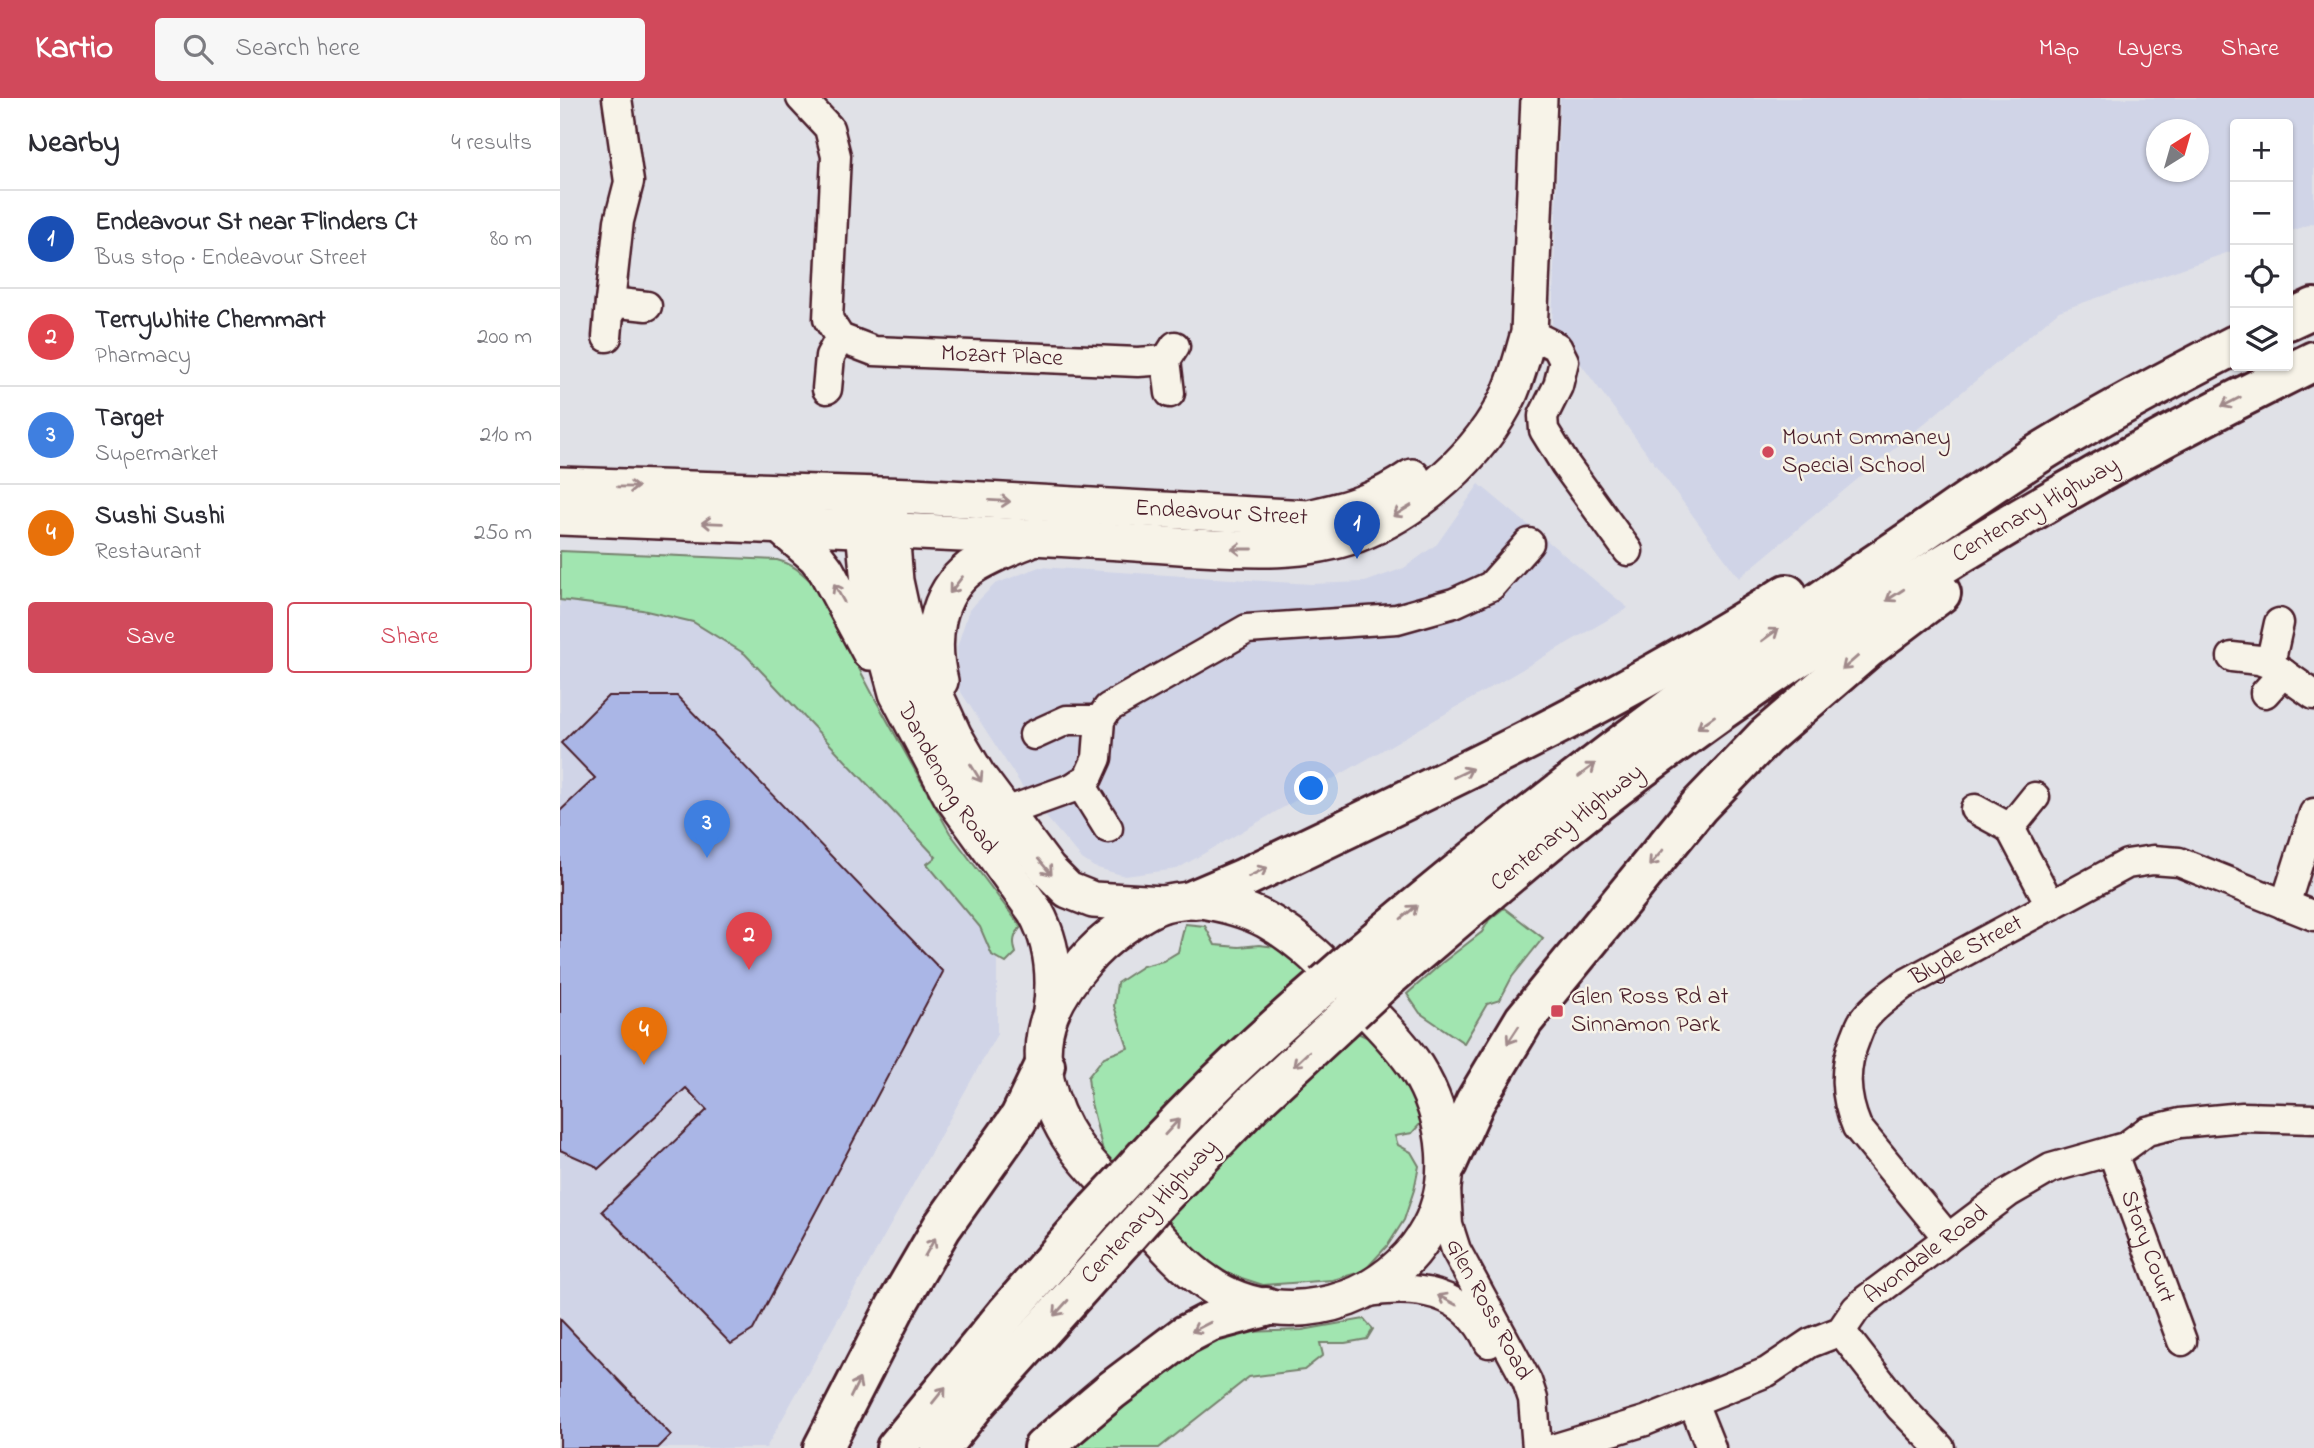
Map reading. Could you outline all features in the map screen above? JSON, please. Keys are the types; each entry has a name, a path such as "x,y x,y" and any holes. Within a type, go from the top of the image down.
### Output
{"highway":[{"path":"2293,318 2314,308"},
{"name":"Centenary Highway","path":"940,1448 978,1401 1157,1202 1253,1103 1351,1013 1369,970 1525,818 1815,603 2033,458 2130,400 2230,348"},
{"name":"Centenary Highway","path":"896,1448 1005,1315 1171,1127 1217,1081 1324,985 1369,970 1494,887 1660,754 1968,547 2130,454 2314,361"},
{"path":"1179,902 1242,879 1545,733 1749,618 2017,446 2087,407 2130,400"},
{"path":"1446,1173 1475,1102 1524,1020 1699,806 1765,737 1867,649 2003,550 2015,520"},
{"path":"823,1448 902,1295 942,1227 1020,1117 1045,1065"},
{"path":"1043,1448 1112,1390 1185,1335 1210,1322 1266,1307"}],"main road":[{"name":"Endeavour Street","path":"875,495 1308,518 1356,508 1384,496 1427,467 1471,421 1488,393 1501,361 1511,318 1521,98"},
{"name":"Endeavour Street","path":"884,529 1242,550 1311,546 1354,535 1382,523 1414,504 1464,457 1487,430 1508,396 1529,333 1539,98"},
{"path":"560,485 875,495"},
{"name":"Dandenong Road","path":"875,495 884,529 903,618 917,655 952,732 977,775 990,823 1044,926 1053,964 1053,996 1045,1043 1046,1083 1053,1106 1074,1145 1186,1265 1205,1282 1234,1298 1266,1307 1316,1307 1360,1293 1405,1261 1418,1246 1439,1206 1446,1173 1436,1110 1415,1065 1320,960 1293,937 1263,918 1231,906 1093,900 1068,890 1048,870 990,823 931,761 897,693 870,594 884,529"},
{"path":"560,517 884,529"},
{"path":"780,526 816,557 826,570 870,654 897,693"},
{"path":"952,732 938,676 934,642 937,618 946,598 969,570 988,557 1034,537"},
{"path":"1050,1015 1070,981 1098,947 1126,925 1179,902"}],"street":[{"path":"607,337 619,221 629,182 617,98"},
{"path":"806,100 829,128 836,156 828,319 839,338 830,356 827,389"},
{"path":"610,302 648,306"},
{"path":"1529,333 1557,347 1564,361 1558,386 1544,416 1544,430 1565,464 1628,551"},
{"name":"Mozart Place","path":"839,338 874,351 1138,362 1171,352 1170,393"},
{"path":"990,823 1072,788 1088,778 1097,758 1100,720 1108,708 1247,629 1397,619 1454,603 1491,586 1529,543"},
{"path":"2272,676 2279,622"},
{"path":"2232,657 2259,660 2272,676 2314,695"},
{"path":"1034,735 1067,720 1100,720"},
{"path":"1080,783 1108,828"},
{"path":"2010,828 2035,797"},
{"path":"1975,809 2010,828 2051,906"},
{"path":"2285,905 2314,813"},
{"name":"Blyde Street","path":"1948,1238 1857,1127 1850,1109 1846,1090 1848,1058 1864,1019 1881,1002 1903,985 2127,864 2153,860 2179,862 2314,916"},
{"name":"Avondale Road","path":"1543,1444 1646,1421 1767,1372 1810,1343 1840,1331 1866,1300 2008,1193 2051,1168 2125,1147 2147,1131 2180,1124 2243,1117 2314,1119"},
{"name":"Story Court","path":"2112,1151 2182,1341"},
{"name":"Glen Ross Road","path":"1446,1173 1451,1237 1527,1381 1543,1444"},
{"name":"Glen Ross Road","path":"1360,1293 1390,1288 1421,1290 1442,1296 1466,1312 1487,1338 1543,1444"},
{"path":"1840,1331 1900,1406 1940,1448"},
{"path":"1693,1403 1711,1448"}],"shaded area":[{"name":"Mount Ommaney Special School","path":"1560,98 2314,98 2314,223 2293,230 2293,119 2230,119 2230,252 2059,311 1739,578 1552,325"},
{"path":"1479,484 1628,608 1177,869 1125,876 1094,867 1082,859 1029,797 959,689 957,647 969,610 995,584 1039,567 1311,584 1365,582 1404,568 1437,544"},
{"path":"560,551 721,560 997,923 997,1034 766,1448 560,1448"}],"green space":[{"path":"560,551 777,560 806,577 815,585 950,833 1021,927 1014,939 1016,953 1006,963 992,955 980,927 927,864 936,857 745,654 693,622 642,610 560,600"},
{"path":"1504,908 1543,938 1512,977 1500,1000 1487,1004 1464,1043 1420,1013 1407,994 1482,932 1489,920"},
{"path":"1185,924 1205,926 1215,945 1285,948 1319,971 1117,1172 1103,1151 1091,1103 1088,1077 1104,1057 1128,1048 1114,1006 1117,983 1143,966 1163,961 1178,952"},
{"path":"1353,1031 1380,1043 1410,1086 1422,1122 1412,1133 1395,1136 1398,1145 1411,1152 1419,1166 1404,1220 1388,1245 1364,1271 1333,1280 1263,1285 1220,1271 1164,1222"},
{"path":"1364,1319 1373,1329 1367,1339 1345,1343 1320,1343 1323,1355 1304,1370 1249,1377 1159,1448 1063,1448 1196,1343 1248,1332 1302,1330"}],"building":[{"path":"608,696 677,696 943,972 753,1330 731,1344 602,1211 707,1110 686,1088 598,1169 560,1150 560,811 595,778 561,743"},
{"path":"560,1319 671,1435 658,1448 560,1448"}],"place":[{"name":"Mount Ommaney Special School","path":"1768,452"},
{"name":"Endeavour St near Flinders Ct","path":"1357,559"},
{"name":"Target","path":"707,858"},
{"name":"TerryWhite Chemmart","path":"749,970"},
{"name":"Glen Ross Rd at Sinnamon Park","path":"1557,1011"},
{"name":"Sushi Sushi","path":"644,1065"}]}
